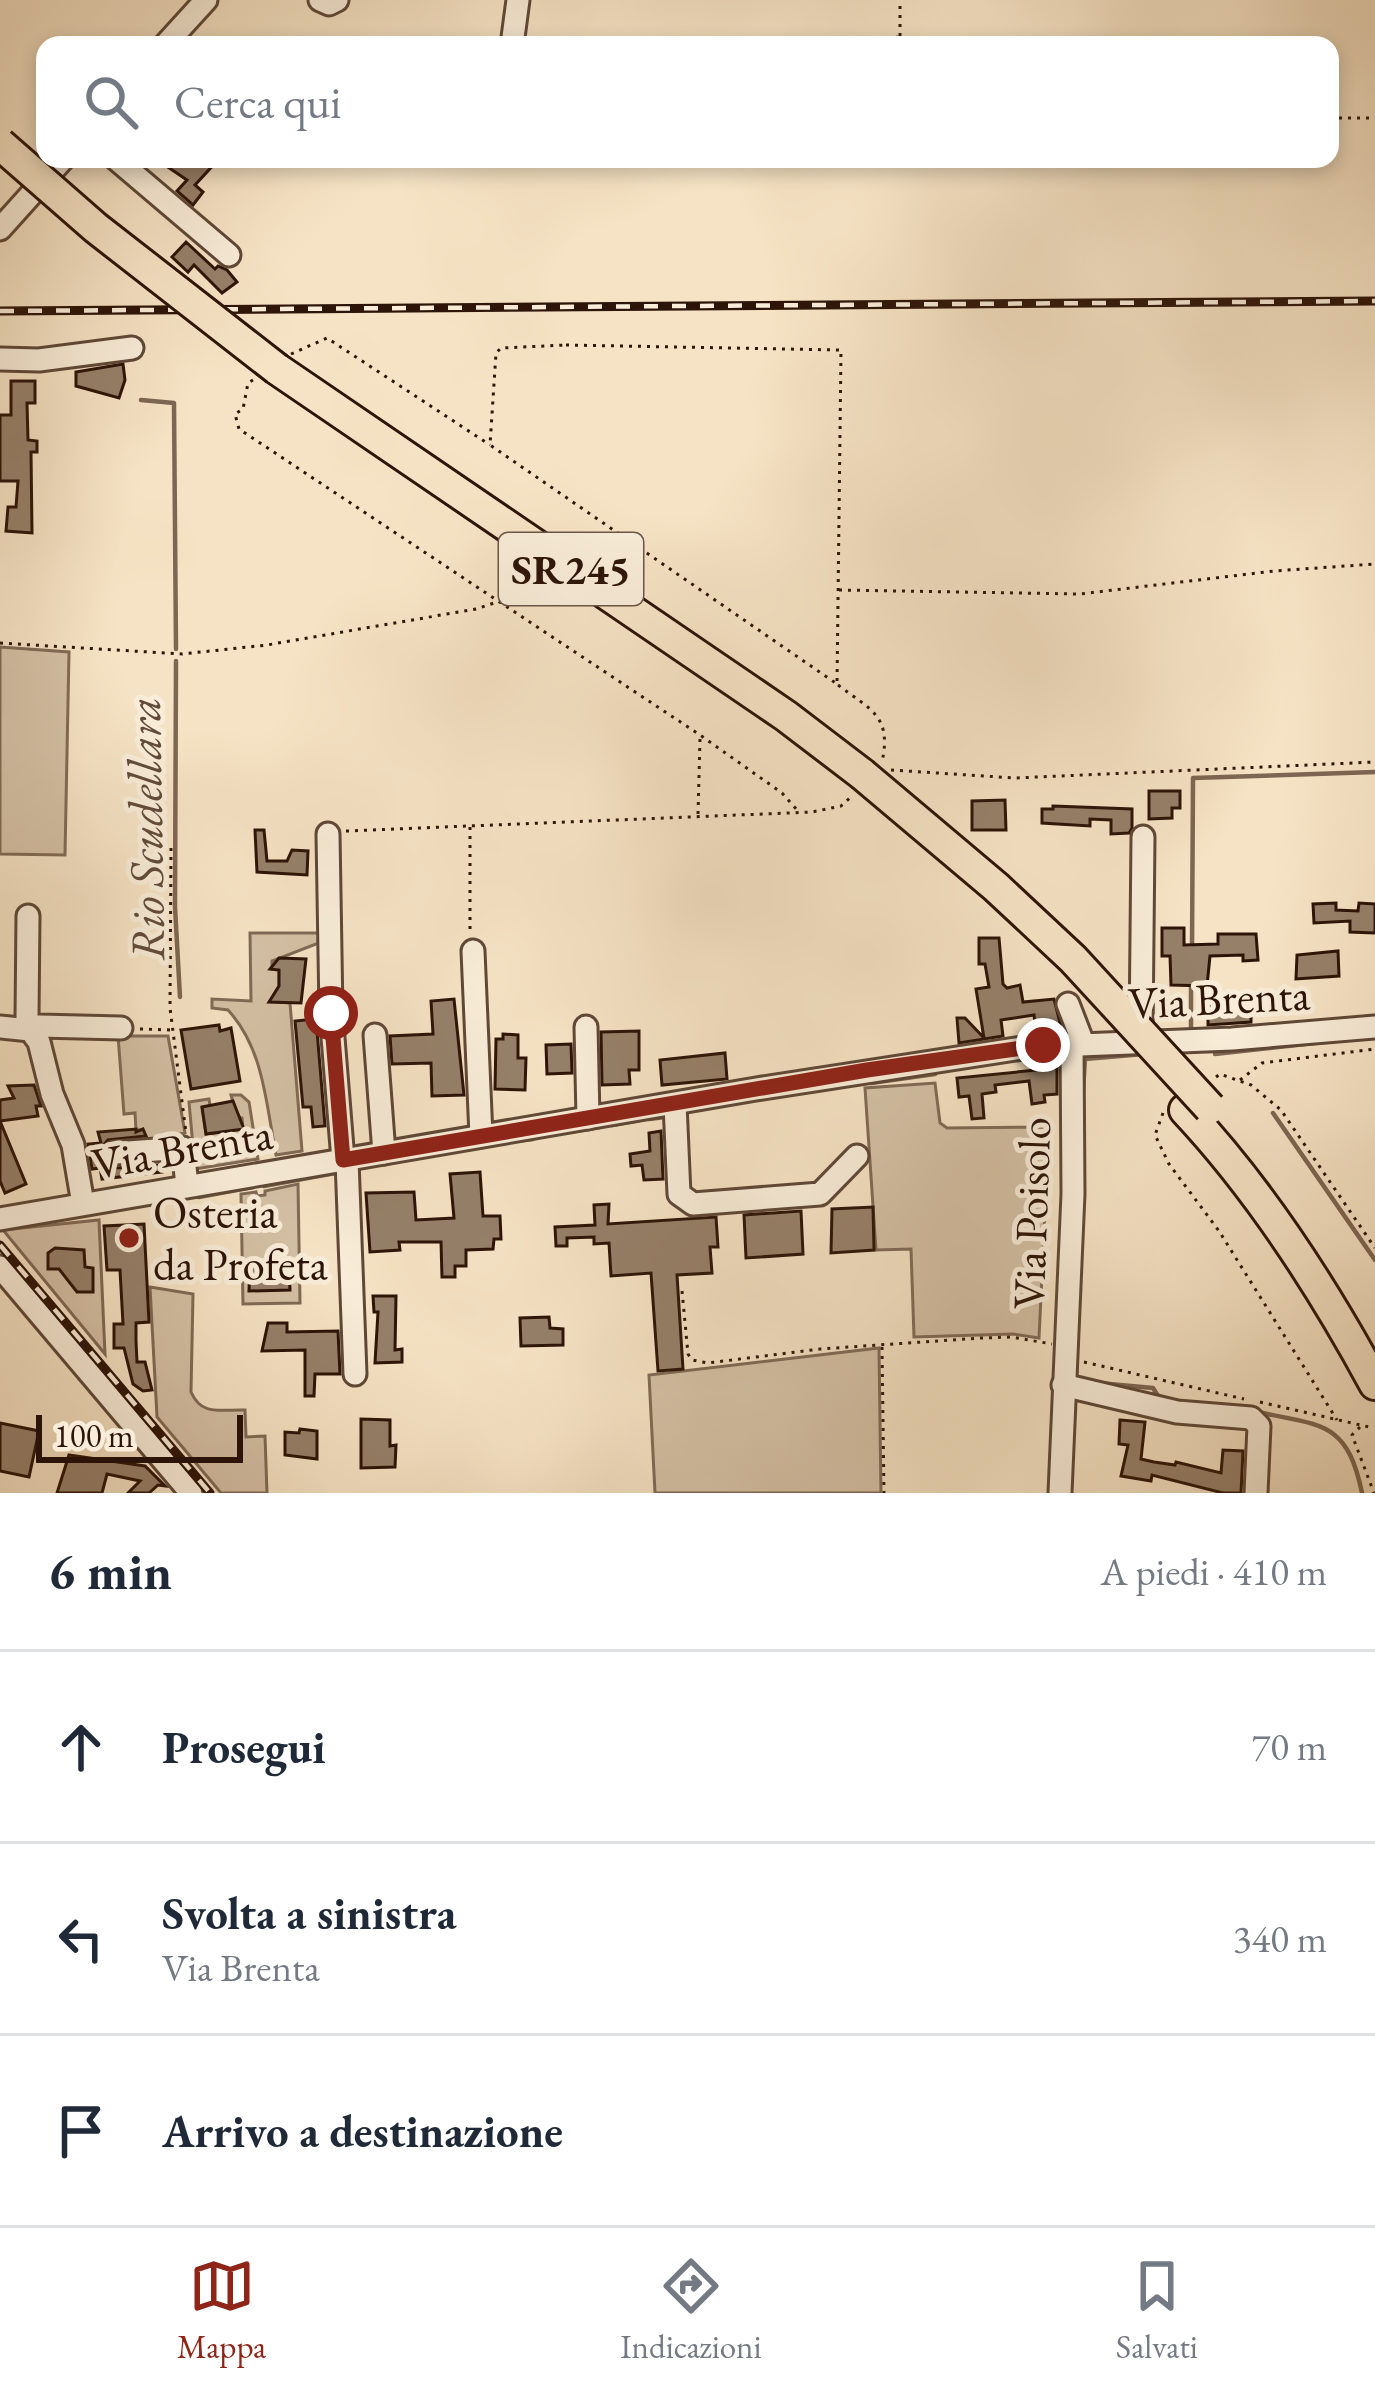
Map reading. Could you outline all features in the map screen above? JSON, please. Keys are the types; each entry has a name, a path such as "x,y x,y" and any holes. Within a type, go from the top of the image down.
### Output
{"highway":[{"name":"SR245","path":"0,145 273,370"},
{"name":"SR245","path":"0,173 77,239 786,716 852,783 996,887 1073,958 1197,1109 1289,1211 1375,1341"},
{"name":"SR245","path":"1197,1109 1334,1313 1375,1384"}],"street":[{"path":"174,36 206,0"},
{"path":"320,0 329,4 337,0"},
{"path":"513,36 518,0"},
{"path":"0,229 56,168"},
{"path":"127,168 229,255"},
{"path":"0,358 39,360 132,348"},
{"path":"328,834 331,1013 345,1160 355,1374"},
{"path":"1141,1041 1143,837"},
{"path":"28,916 27,1018 74,1145 83,1204"},
{"path":"473,951 478,1137"},
{"path":"1068,1004 1078,1044"},
{"path":"0,1027 121,1028"},
{"path":"586,1027 588,1118"},
{"name":"Via Brenta","path":"0,1219 867,1070 1078,1044 1232,1039 1375,1027"},
{"path":"376,1035 384,1153"},
{"name":"Via Poisolo","path":"1060,1493 1063,1385 1073,1352 1078,1044"},
{"path":"675,1104 679,1194 694,1204 820,1194 857,1156"},
{"path":"115,1153 183,1148 187,1186"},
{"path":"0,1267 181,1488"},
{"path":"1063,1385 1177,1412 1251,1418 1259,1426 1256,1493"}],"path":[{"path":"898,36 901,0"},
{"path":"1339,118 1375,118"},
{"path":"799,812 782,793 700,735 239,429 235,414 243,409 248,383 327,338 490,445 876,714 886,728 880,770 1015,778 1375,762"},
{"path":"490,445 493,360 501,348 628,345 842,350 837,684"},
{"path":"838,590 1080,594 1375,564"},
{"path":"0,643 182,654 267,645 476,610 499,602"},
{"path":"698,815 700,735"},
{"path":"328,834 799,812 841,806 852,783"},
{"path":"470,825 473,951"},
{"path":"171,848 172,1030 186,1134 183,1148"},
{"path":"121,1028 172,1030"},
{"path":"1238,1081 1262,1063 1375,1048"},
{"path":"682,1291 685,1346 692,1360 707,1364 1011,1337 1369,1427"},
{"path":"882,1346 884,1493"},
{"path":"1362,1426 1352,1435 1374,1493"}],"shaded area":[{"path":"0,647 69,652 65,855 0,854"},
{"path":"250,933 325,933 324,941 272,961 272,969 279,970 279,986 270,1001 290,1003 302,1151 276,1155 262,1078 249,1042 228,1010 212,1008 212,999 251,1001"},
{"path":"118,1036 168,1036 185,1133 148,1140 142,1130 136,1130 135,1113 124,1114"},
{"path":"935,1083 940,1123 947,1128 1049,1127 1039,1338 1013,1334 914,1337 911,1249 876,1250 865,1088"},
{"path":"231,1095 241,1095 249,1102 258,1159 195,1169 189,1102 209,1099 210,1106 202,1108 206,1134 243,1129"},
{"path":"298,1184 300,1303 243,1304 241,1194 265,1195 265,1191"},
{"path":"99,1220 105,1354 3,1230"},
{"path":"150,1287 193,1294 191,1392 207,1408 245,1410 246,1437 265,1436 267,1493 221,1493 157,1417"},
{"path":"879,1348 881,1493 655,1493 649,1375"}],"building":[{"path":"169,168 211,168 195,185 203,192 193,205 177,191 187,180"},
{"path":"186,242 237,282 222,293 194,265 188,272 172,257"},
{"path":"123,364 125,380 119,398 76,386 76,372"},
{"path":"11,381 35,381 35,403 27,403 28,440 37,441 37,452 31,452 32,533 6,531 8,507 16,507 18,481 0,481 0,415 11,415"},
{"path":"1149,791 1180,791 1180,808 1172,808 1172,818 1149,819"},
{"path":"1005,800 1006,830 972,830 972,801"},
{"path":"1042,809 1132,809 1132,828 1129,833 1111,834 1111,820 1090,819 1090,826 1042,823"},
{"path":"255,830 264,830 267,861 287,861 292,850 308,851 307,875 257,872"},
{"path":"1336,903 1336,910 1358,911 1359,903 1375,904 1375,933 1350,932 1350,921 1314,923 1313,904"},
{"path":"1162,928 1184,928 1184,945 1218,944 1218,934 1256,934 1258,960 1243,961 1243,955 1210,956 1207,986 1171,985 1170,956 1162,956"},
{"path":"979,938 999,938 1003,984 1007,988 1020,985 1023,1002 1054,999 1062,1031 1036,1032 1034,1015 1001,1020 1003,1036 959,1043 957,1018 965,1018 984,1038 976,989 989,987 985,964 979,964"},
{"path":"1338,951 1339,976 1296,979 1297,955"},
{"path":"279,958 306,959 301,1003 269,1002 279,986 279,970 270,969"},
{"path":"1236,994 1251,994 1251,1022 1208,1025 1208,1000 1236,1000"},
{"path":"454,999 464,1095 432,1096 431,1063 392,1064 390,1036 433,1034 431,1001"},
{"path":"316,1019 325,1126 313,1127 311,1107 303,1107 295,1021"},
{"path":"219,1025 220,1031 231,1028 240,1081 191,1089 181,1030"},
{"path":"639,1031 639,1070 629,1070 630,1084 602,1085 601,1032"},
{"path":"503,1034 518,1035 518,1058 526,1058 525,1090 495,1089 496,1039 503,1039"},
{"path":"571,1044 572,1073 547,1074 546,1045"},
{"path":"725,1053 727,1079 662,1085 660,1060"},
{"path":"1057,1068 1057,1094 1044,1095 1045,1102 1032,1104 1029,1081 995,1085 996,1092 982,1094 984,1118 972,1119 969,1096 959,1097 957,1078"},
{"path":"34,1085 41,1106 36,1106 38,1116 0,1121 0,1100 14,1098 8,1086"},
{"path":"233,1101 244,1129 206,1134 202,1107"},
{"path":"0,1121 26,1184 5,1193 0,1181"},
{"path":"143,1129 146,1136 108,1140 101,1148 102,1160 115,1168 159,1165 162,1172 102,1179 100,1168 92,1169 88,1144 101,1143 98,1132"},
{"path":"661,1131 663,1179 644,1180 642,1165 631,1166 630,1154 650,1151 649,1133"},
{"path":"480,1172 483,1216 500,1216 501,1239 494,1239 493,1249 466,1250 466,1266 455,1266 455,1277 442,1277 441,1242 399,1242 400,1250 370,1252 366,1193 414,1192 416,1220 454,1218 450,1174"},
{"path":"609,1204 608,1224 716,1217 718,1247 710,1247 712,1273 677,1275 683,1369 658,1371 651,1273 611,1276 609,1243 594,1244 594,1237 567,1238 567,1246 556,1246 555,1227 595,1225 594,1205"},
{"path":"873,1207 874,1250 831,1253 832,1209"},
{"path":"801,1211 803,1254 746,1258 744,1215"},
{"path":"144,1224 149,1322 136,1323 137,1362 145,1362 152,1390 143,1391 133,1384 124,1348 114,1348 114,1324 123,1324 120,1270 107,1270 104,1226"},
{"path":"55,1248 84,1250 85,1267 93,1268 93,1292 77,1292 59,1269 48,1269 48,1253"},
{"path":"250,1264 289,1268 290,1290 249,1291"},
{"path":"373,1296 396,1296 395,1350 402,1349 402,1362 375,1363 378,1312 374,1312"},
{"path":"549,1317 550,1328 563,1329 563,1345 521,1346 520,1318"},
{"path":"268,1323 287,1323 287,1332 338,1331 340,1374 315,1374 314,1396 305,1396 305,1350 262,1351"},
{"path":"361,1419 390,1420 395,1467 361,1468"},
{"path":"1120,1420 1145,1422 1141,1459 1221,1473 1223,1450 1243,1451 1241,1493 1152,1475 1151,1481 1121,1476 1128,1445 1119,1444"},
{"path":"0,1423 39,1431 29,1477 0,1471"},
{"path":"300,1429 317,1431 317,1459 285,1455 285,1432 299,1433"},
{"path":"69,1455 145,1466 165,1486 158,1485 149,1493 128,1493 140,1481 107,1474 102,1493 57,1493"}],"waterway":[{"name":"Rio Scudellara","path":"141,400 174,403 176,649"},
{"name":"Rio Scudellara","path":"176,661 175,907 180,997"},
{"name":"Rio Scudellara","path":"1192,950 1193,778 1375,772"},
{"name":"Rio Scudellara","path":"1191,985 1191,1028"},
{"path":"1215,1054 1341,1040"},
{"path":"1083,1090 1085,1059 1144,1054"},
{"path":"871,1083 935,1074"},
{"path":"1273,1113 1375,1260"},
{"path":"649,1119 665,1117"},
{"path":"612,1125 640,1120"},
{"path":"575,1131 599,1127"},
{"path":"514,1141 533,1139"},
{"path":"355,1169 390,1162"},
{"path":"264,1186 341,1172"},
{"path":"199,1197 253,1187"},
{"path":"1076,1359 1076,1376 1082,1380"},
{"path":"1099,1383 1153,1388 1160,1399"},
{"path":"1205,1404 1235,1407"},
{"path":"1258,1412 1328,1430 1348,1452 1362,1493"}],"railway":[{"path":"0,311 1375,301"},
{"path":"0,1245 210,1493"}],"place":[{"name":"Osteria da Profeta","path":"129,1238"}],"route":[{"path":"331,1013 343,1160 867,1070 1043,1045"}]}
